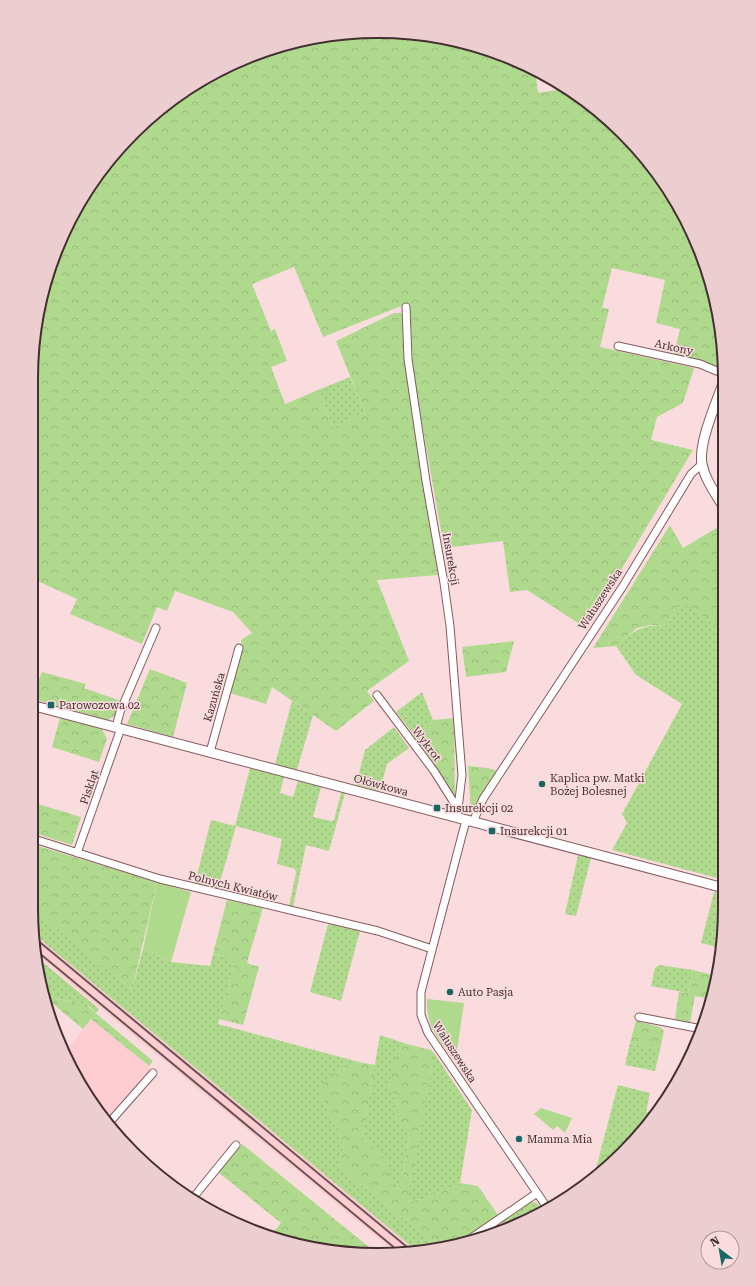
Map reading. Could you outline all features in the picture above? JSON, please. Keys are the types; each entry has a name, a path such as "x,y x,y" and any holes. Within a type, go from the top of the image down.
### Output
{"street":[{"name":"Insurekcji","path":"406,307 409,367 426,481 444,583 451,641 462,775 463,817"},
{"name":"Arkony","path":"618,346 700,364 718,371"},
{"path":"718,398 700,450 702,464 707,479 718,498"},
{"name":"Wałuszewska","path":"545,1204 422,1023 420,1008 422,992 463,817 483,799 623,586 691,474 702,464"},
{"name":"Piskląt","path":"77,853 119,727 120,712 156,628"},
{"name":"Kazuńska","path":"210,752 239,648"},
{"name":"Wykrot","path":"377,695 438,777 463,817"},
{"name":"Ołówkowa","path":"38,707 463,817 718,886"},
{"name":"Polnych Kwiatów","path":"38,840 160,879 378,931 432,949"},
{"path":"639,1016 696,1028"},
{"path":"112,1120 153,1073"},
{"path":"195,1195 236,1145"},
{"path":"480,1232 537,1193"}],"shaded area":[{"path":"40,939 411,1246 389,1247 42,960"},
{"path":"91,1019 151,1068 111,1115 103,1108 95,1097 68,1048"}],"green space":[{"path":"378,38 422,41 466,50 508,64 536,77 538,93 558,90 585,108 602,122 634,154 648,171 661,189 683,228 700,269 715,334 718,369 674,355 680,329 656,323 665,280 612,268 602,308 609,309 600,347 694,368 683,403 657,417 651,440 693,450 586,628 527,590 510,592 503,541 444,548 414,378 409,303 323,337 294,267 252,284 271,331 275,329 287,361 271,367 285,404 318,390 333,427 365,413 336,341 394,313 401,313 405,317 407,375 438,575 377,580 409,661 367,691 374,701 336,731 272,687 266,704 230,693 242,651 241,640 252,633 233,612 175,591 167,611 157,607 142,644 70,614 77,599 38,581 38,378 41,334 45,312 56,269 64,248 73,228 95,189 122,154 154,122 171,108 189,95 228,73 269,56 290,50 334,41 356,39"},
{"path":"350,377 365,413 333,427 318,390"},
{"path":"670,525 683,548 718,527 718,626 679,601 667,626 651,625 637,628 616,646 593,648"},
{"path":"679,600 718,626 718,878 612,850 627,823 622,814 682,704 636,675 616,646 628,636 644,627 667,626"},
{"path":"514,641 506,672 466,677 462,647"},
{"path":"150,669 187,683 173,737 127,724"},
{"path":"42,672 86,684 84,688 121,701 115,715 108,720 40,701 38,698 38,682"},
{"path":"422,692 433,720 414,735 396,712"},
{"path":"292,701 313,715 297,770 275,764"},
{"path":"60,718 102,729 107,739 99,762 52,747"},
{"path":"454,718 455,798 410,738 433,720"},
{"path":"394,727 409,748 387,764 380,791 356,785 365,750"},
{"path":"468,766 488,768 497,771 471,812"},
{"path":"250,768 284,777 280,793 293,797 298,781 321,787 313,817 331,821 334,820 341,793 345,793 329,851 306,845 293,907 289,906 296,873 295,869 277,864 282,839 236,826 218,889 195,883 211,820 235,826"},
{"path":"38,804 81,817 72,845 38,834"},
{"path":"38,846 157,882 132,990 38,913"},
{"path":"578,855 591,858 576,916 565,914"},
{"path":"157,882 191,892 171,962 143,949"},
{"path":"714,892 718,893 715,947 701,943"},
{"path":"227,900 263,908 247,963 259,967 243,1025 219,1019 235,960 213,954"},
{"path":"38,913 132,990 143,949 171,962 210,966 213,954 235,960 218,1024 359,1062 339,1071 319,1092 344,1145 338,1166 434,1243 411,1246 40,939"},
{"path":"328,924 360,931 341,1001 310,992"},
{"path":"43,962 99,1009 96,1013 88,1006 84,1011 72,1001 56,999 50,994"},
{"path":"659,965 693,970 688,993 651,986 655,968"},
{"path":"693,970 711,974 705,998 695,996 690,1023 675,1019 679,992 688,993"},
{"path":"50,994 56,999 72,1001 84,1011 87,1006 153,1061 149,1066 91,1019 83,1029 52,1003"},
{"path":"427,999 464,1003 456,1058 452,1057 434,1031 428,1017"},
{"path":"636,1021 660,1027 664,1031 660,1050 630,1043"},
{"path":"380,1035 407,1044 399,1051 389,1087 399,1105 395,1121 409,1135 401,1188 394,1189 389,1178 389,1162 362,1137"},
{"path":"630,1043 660,1050 655,1071 625,1065"},
{"path":"407,1044 431,1050 434,1053 408,1201 425,1199 460,1183 478,1186 498,1215 468,1235 434,1243 338,1166 344,1145 319,1092 327,1078 339,1071 359,1062 375,1065 362,1137 389,1162 389,1178 394,1189 401,1188 409,1135 395,1121 399,1105 389,1087 393,1064 399,1051"},
{"path":"434,1053 472,1110 460,1183 425,1199 407,1201"},
{"path":"618,1085 650,1093 646,1112 650,1113 634,1132 615,1151 601,1149"},
{"path":"541,1108 572,1118 565,1133 557,1126 553,1130 534,1114"},
{"path":"242,1144 370,1248 334,1245 274,1231 281,1223 218,1172"},
{"path":"601,1149 615,1151 602,1164 596,1169"},
{"path":"531,1202 537,1203 539,1207 508,1222 503,1224 502,1222"}],"railway":[{"path":"40,942 406,1246"},
{"path":"42,955 394,1247"}],"place":[{"name":"Parowozowa 02","path":"51,705"},
{"name":"Kaplica pw. Matki Bożej Bolesnej","path":"542,784"},
{"name":"Insurekcji 02","path":"437,808"},
{"name":"Insurekcji 01","path":"492,831"},
{"name":"Auto Pasja","path":"450,992"},
{"name":"Mamma Mia","path":"519,1139"}]}
